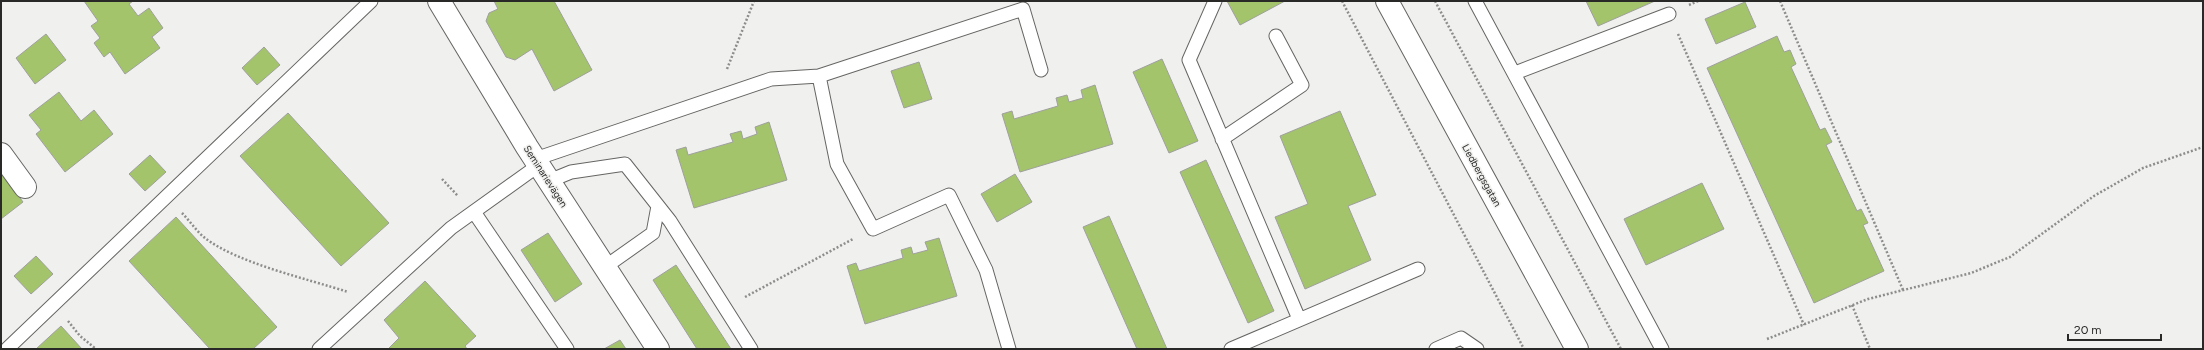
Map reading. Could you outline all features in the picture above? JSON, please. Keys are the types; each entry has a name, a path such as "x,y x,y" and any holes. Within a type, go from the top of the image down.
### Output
{"street":[{"name":"Seminarievägen","path":"439,1 541,168 658,349"},
{"name":"Liedbergsgatan","path":"1387,1 1577,349"},
{"path":"1,154 25,187"}],"lane":[{"path":"7,349 371,1"},
{"path":"1215,1 1189,60 1299,319"},
{"path":"1475,1 1662,349"},
{"path":"319,349 451,228 541,168 715,98 771,79 819,76 1022,5 1041,70"},
{"path":"1515,73 1669,14"},
{"path":"1222,139 1302,85 1276,36"},
{"path":"819,76 837,164 873,229 950,195 986,270 1009,349"},
{"path":"541,168 571,172 625,164 670,221 751,349"},
{"path":"605,267 653,233 658,206"},
{"path":"474,212 567,349"},
{"path":"1231,349 1418,270"},
{"path":"1436,349 1461,338 1477,349"}],"path":[{"path":"715,98 754,1"},
{"path":"1342,1 1524,349"},
{"path":"1435,1 1621,349"},
{"path":"1780,1 1903,290"},
{"path":"1669,14 1804,325"},
{"path":"1767,339 1868,299 1971,273 2010,257 2094,196 2143,168 2203,146"},
{"path":"167,196 204,238 219,247 251,261 373,300"},
{"path":"725,308 873,229"},
{"path":"54,304 80,336 96,349"},
{"path":"1852,305 1870,349"}],"building":[{"path":"84,1 133,1 129,4 138,16 149,8 163,28 152,37 160,48 125,74 110,52 104,57 94,43 100,38 91,26 98,21"},
{"path":"494,1 554,1 592,70 554,91 532,49 515,60 506,57 486,21 489,13 498,9"},
{"path":"1227,1 1285,1 1240,25"},
{"path":"1586,1 1655,1 1598,26"},
{"path":"1745,2 1756,27 1716,44 1705,19"},
{"path":"46,34 66,60 35,84 16,58"},
{"path":"1777,36 1784,52 1790,50 1796,64 1791,67 1820,130 1825,128 1832,142 1826,145 1857,211 1861,209 1868,223 1863,225 1884,271 1814,303 1707,68"},
{"path":"264,47 280,65 257,85 242,68"},
{"path":"1162,59 1198,141 1169,153 1133,72"},
{"path":"919,62 932,99 904,108 891,71"},
{"path":"1095,85 1113,144 1020,172 1002,114 1012,111 1014,119 1058,106 1056,98 1067,95 1069,102 1083,98 1081,90"},
{"path":"59,92 81,121 94,110 113,134 65,172 36,134 41,130 29,115"},
{"path":"1340,111 1376,195 1348,206 1371,260 1305,289 1275,217 1308,204 1280,136"},
{"path":"288,113 389,223 341,266 240,156"},
{"path":"769,122 787,180 694,208 676,150 686,147 688,155 733,142 730,134 741,131 743,139 757,134 755,127"},
{"path":"150,155 166,172 145,191 129,174"},
{"path":"1206,160 1274,311 1248,323 1180,172"},
{"path":"1,173 23,202 1,219"},
{"path":"1015,174 1032,202 997,222 981,194"},
{"path":"1702,183 1724,229 1646,265 1624,219"},
{"path":"1109,216 1167,349 1137,349 1083,227"},
{"path":"176,217 277,327 253,349 210,349 129,261"},
{"path":"548,233 582,284 555,302 521,250"},
{"path":"939,238 957,296 865,324 847,266 856,263 859,271 903,258 901,250 911,247 913,254 928,250 925,242"},
{"path":"36,256 53,274 31,294 14,276"},
{"path":"676,265 731,349 697,349 653,280"},
{"path":"425,281 476,336 465,346 467,349 388,349 399,338 384,320"},
{"path":"61,326 82,349 36,349"},
{"path":"620,340 626,349 604,349"}]}
